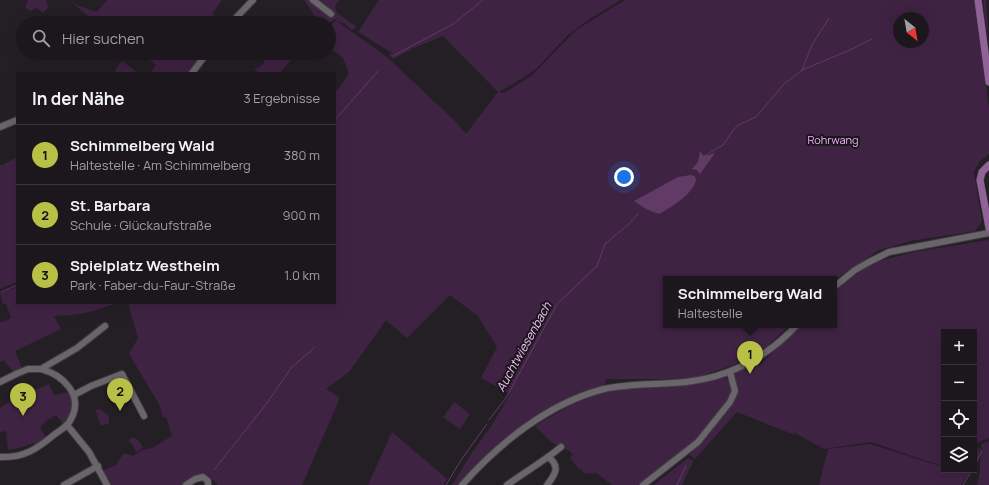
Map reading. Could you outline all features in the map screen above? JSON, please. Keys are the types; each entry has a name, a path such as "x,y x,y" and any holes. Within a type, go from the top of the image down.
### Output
{"main road":[{"path":"978,0 989,82"},
{"path":"989,165 982,172 980,180 989,228"}],"street":[{"path":"237,16 253,0"},
{"path":"313,0 331,14"},
{"path":"193,72 202,60"},
{"path":"0,127 16,120"},
{"path":"837,285 855,270 889,252 989,233"},
{"path":"41,369 77,348 105,326"},
{"path":"462,485 488,458 520,431 556,409 583,396 628,385 686,382 730,372 757,358 781,341 794,328"},
{"path":"0,382 28,369 41,369 50,371 64,380 74,395 74,412 67,425 43,444 30,452 18,456 0,457"},
{"path":"643,485 698,442 730,402 735,391 730,372"},
{"path":"74,395 91,386 122,374 144,416"},
{"path":"67,425 89,452 107,485"},
{"path":"507,485 561,447"},
{"path":"547,485 555,473 556,468 554,461 548,457"},
{"path":"64,485 98,466"},
{"path":"186,485 203,477 208,481 208,485"}],"green space":[{"path":"28,0 46,0 48,8 43,13 37,8 30,11 25,7"},
{"path":"107,0 222,0 212,14 215,16 88,16 74,4 97,12"},
{"name":"Rohrwang","path":"304,0 339,0 335,6 337,13 357,27 352,30 343,23 337,21 388,58 456,122 466,134 498,92 443,36 414,48 411,46 412,49 393,59 389,55 392,53 358,32 379,0 621,0 588,20 568,35 536,69 499,92 504,93 531,76 576,30 625,0 974,0 989,108 989,154 979,162 974,172 982,222 975,231 910,241 879,250 837,278 837,276 663,276 663,328 787,328 766,347 733,365 692,379 606,379 604,387 536,418 459,485 452,485 473,451 492,425 510,394 481,378 497,347 478,316 450,295 407,338 386,320 349,372 326,389 340,398 302,485 218,485 210,477 202,479 193,485 112,485 107,483 102,471 116,465 124,453 133,456 142,450 152,448 172,436 166,417 163,417 159,404 129,354 138,338 128,304 336,304 336,92 349,74 345,62 336,52 336,16 315,16","holes":["701,151 704,156 711,153 700,173 697,170","662,185 646,209 635,201"]},
{"path":"983,0 986,0 988,31 986,29"},
{"path":"150,60 199,60 190,72 151,72 156,65"},
{"path":"266,60 291,60 281,72 258,72 254,69 261,66"},
{"path":"122,61 137,72 114,72"},
{"path":"16,158 16,282 0,289 0,165 3,165"},
{"path":"989,240 989,438 977,443 977,329 941,329 941,464 939,465 871,442 824,449 793,432 795,435 737,412 695,459 689,455 709,435 735,398 732,373 758,360 759,366 798,328 837,328 837,290 872,263 915,252"},
{"path":"16,286 16,304 113,304 85,313 54,316 61,329 15,351 23,371 14,373 4,360 0,362 0,322 11,318 6,304 3,304 0,293"},
{"path":"725,378 730,382 732,390 730,396 695,441 639,485 612,485 595,472 593,474 583,473 582,470 578,468 570,458 573,454 562,446 559,447 549,440 535,426 569,406 596,395 616,390 689,384"},
{"path":"49,384 54,395 69,392 71,396 72,409 67,421 64,425 56,415 46,421 40,428 47,439 37,446 34,443 8,450 6,431 0,432 0,408 11,400"},
{"path":"454,402 470,414 460,429 443,417"},
{"path":"100,409 109,416 109,423 101,426 95,410"},
{"path":"392,432 447,479 444,485 368,485"},
{"path":"133,437 140,442 143,448 136,452 132,444 128,441"},
{"path":"989,441 989,485 977,485 982,454 977,462 977,449 982,453 981,444"},
{"path":"870,444 941,466 941,473 969,473 961,485 819,485 828,449"},
{"path":"688,458 693,460 693,462 682,485 654,485"}],"shaded area":[{"path":"700,151 704,156 715,153 700,174 697,170 692,169 698,162"},
{"path":"691,175 696,179 695,184 687,195 659,214 646,209 634,201 678,177"}],"waterway":[{"path":"393,56 453,24 483,0"},
{"path":"802,70 812,45 829,18"},
{"name":"Auchtwiesenbach","path":"704,156 723,145 734,129 740,124 756,117 784,84 802,70 872,39"},
{"path":"336,119 378,71"},
{"name":"Auchtwiesenbach","path":"489,420 506,398 557,304 597,266 605,244 629,224 638,214"},
{"path":"1,292 16,285"},
{"path":"214,470 267,403 291,368 315,347"},
{"name":"Auchtwiesenbach","path":"446,485 461,460 487,424"},
{"path":"977,461 982,452 979,449"},
{"path":"677,485 686,466"},
{"path":"963,485 970,473"}],"place":[{"name":"Schimmelberg Wald","path":"750,374"},
{"name":"St. Barbara","path":"120,411"},
{"name":"Spielplatz Westheim","path":"23,416"}]}
